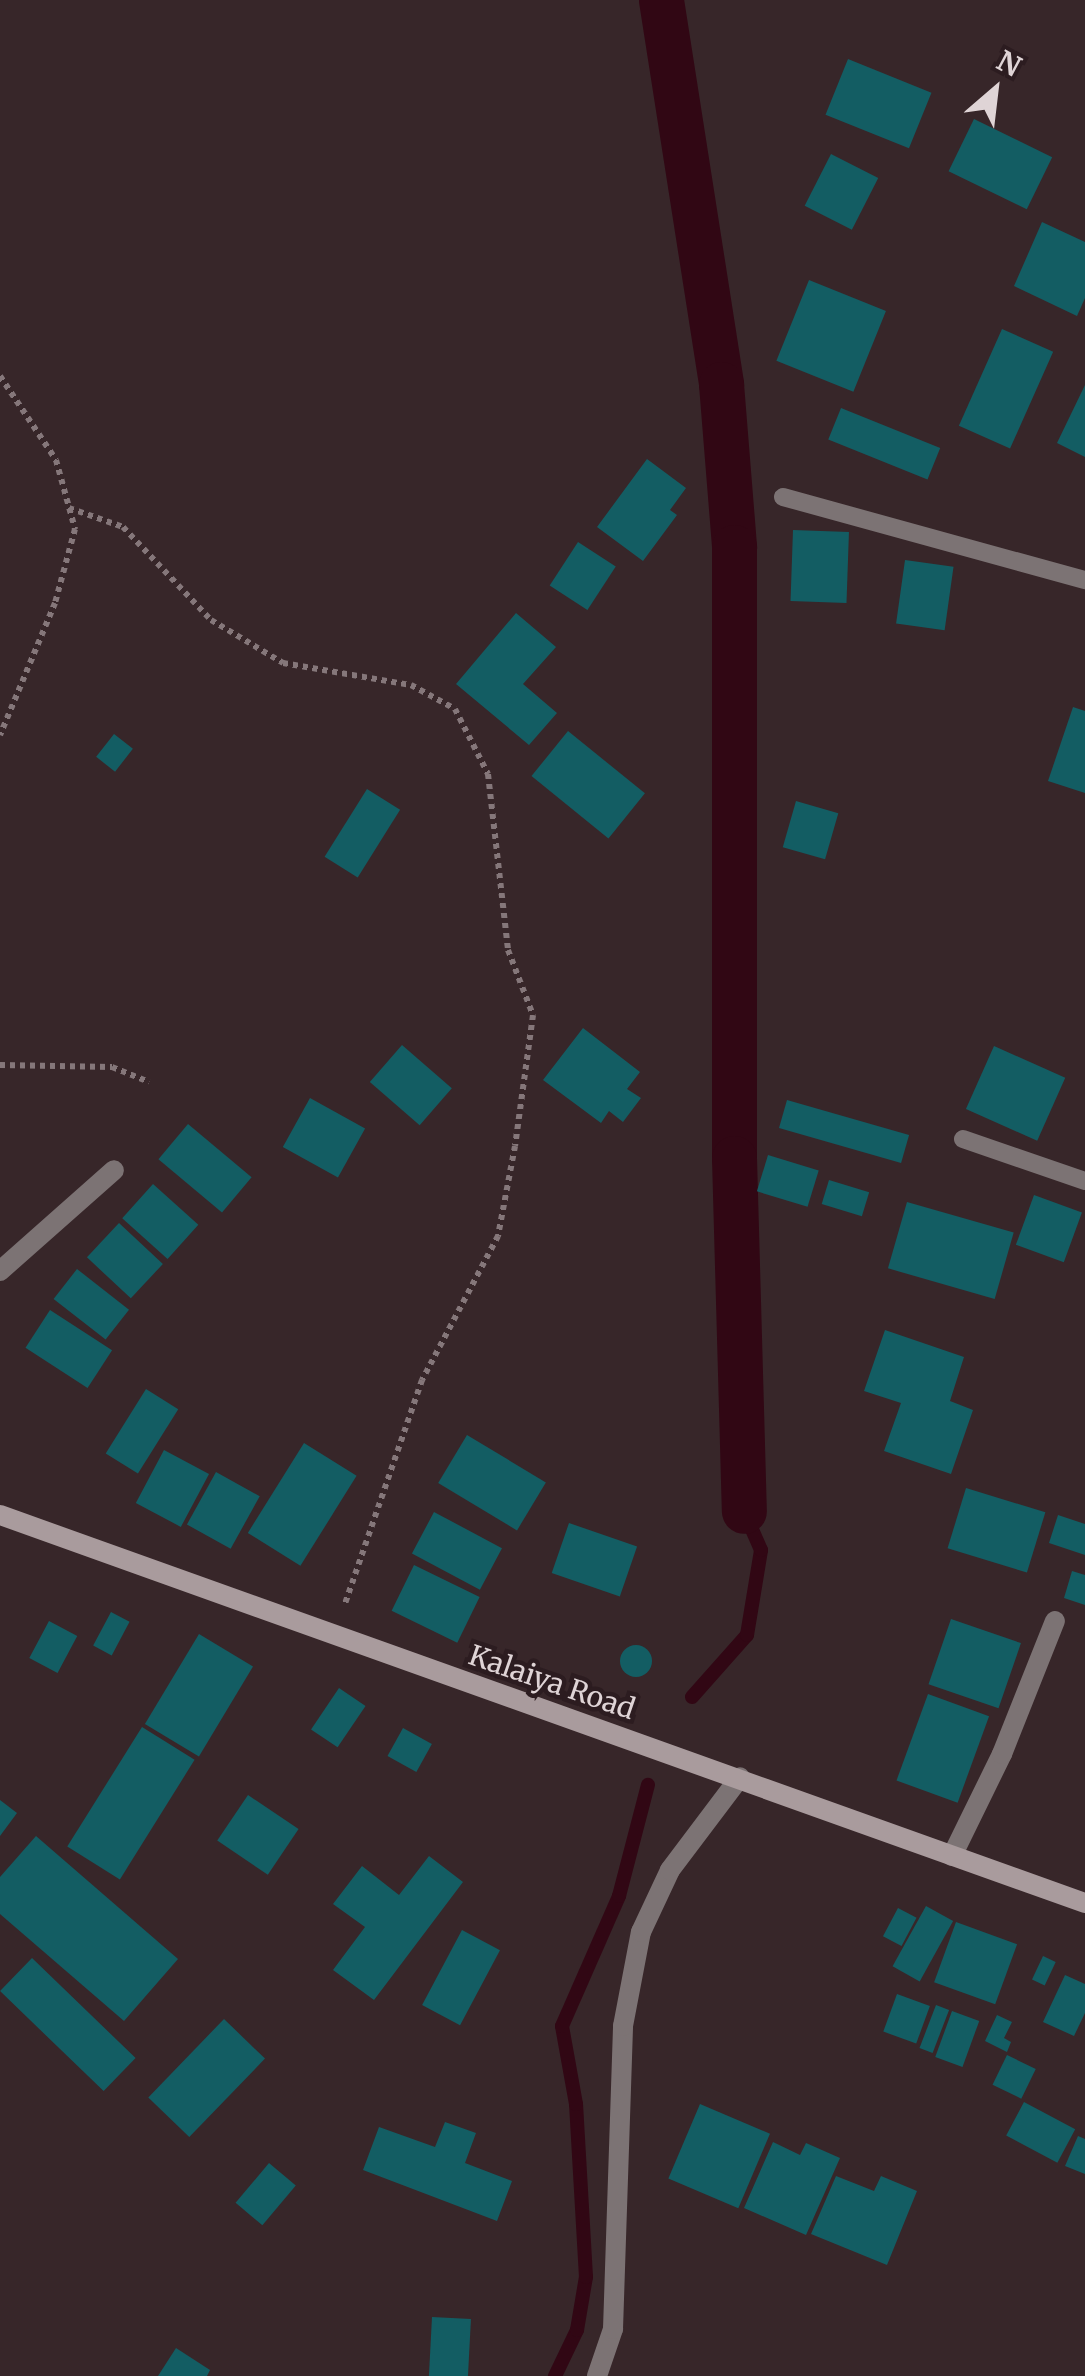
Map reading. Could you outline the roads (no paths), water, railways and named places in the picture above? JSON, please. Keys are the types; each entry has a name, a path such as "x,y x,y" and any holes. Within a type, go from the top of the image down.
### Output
{"main road":[{"name":"Kalaiya Road","path":"0,1516 1085,1903"}],"street":[{"path":"0,1271 114,1170"},
{"path":"952,1856 1002,1754 1055,1621"},
{"path":"597,2376 613,2329 623,2026 640,1932 670,1870 740,1777"}],"lane":[{"path":"783,497 1085,580"},
{"path":"962,1140 1085,1181"}],"waterway":[{"path":"661,0 721,384 734,547 734,1158 744,1511"},
{"path":"692,1697 747,1635 761,1550 744,1511"},
{"path":"555,2376 577,2330 586,2277 576,2104 562,2026 619,1896 648,1785"}]}
